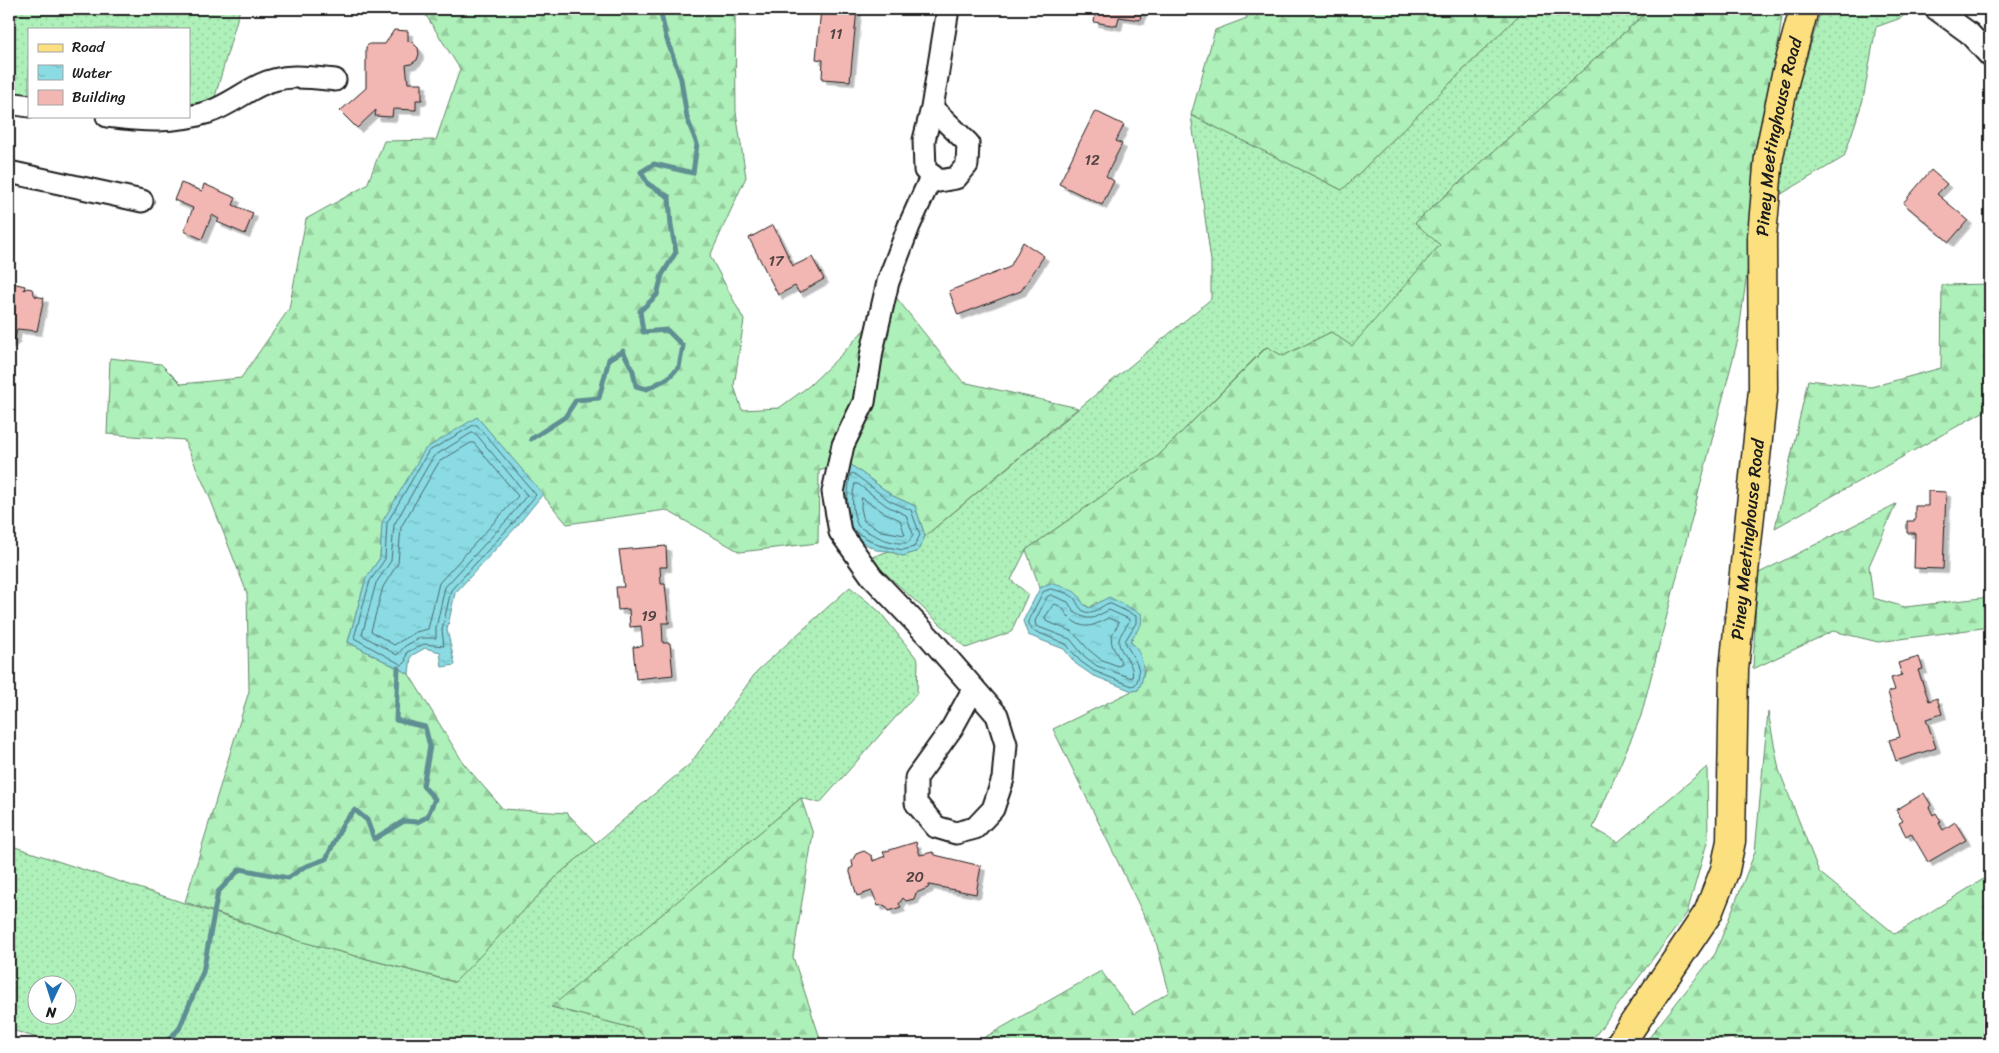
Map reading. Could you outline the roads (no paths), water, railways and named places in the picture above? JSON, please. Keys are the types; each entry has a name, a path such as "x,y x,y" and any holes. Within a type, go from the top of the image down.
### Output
{"main road":[{"name":"Piney Meetinghouse Road","path":"1620,1044 1708,913 1725,870 1731,841 1734,669 1762,390 1762,236 1769,156 1785,79 1804,9"}],"street":[{"path":"932,108 968,143 967,165 956,178 940,181 925,170 924,140 932,108 948,9"},
{"path":"1936,9 1969,33 1990,56"},
{"path":"190,117 211,111 262,84 296,76 335,80"},
{"path":"9,103 28,106"},
{"path":"123,118 147,121 185,118"},
{"path":"9,172 142,201"},
{"path":"932,175 909,226 888,282 872,351 864,402 843,445 833,492 840,532 872,577 974,688 997,715 1006,744 1003,779 992,809 975,828 956,833 936,826 916,803 916,778 952,728 974,688"}],"water":[{"path":"477,417 543,494 517,526 455,593 447,630 455,665 442,667 440,652 425,648 411,656 409,674 348,642 366,578 380,558 382,522 425,449"},
{"path":"847,462 893,496 915,506 925,536 918,551 903,556 889,551 876,550 849,534 842,509"},
{"path":"1050,583 1072,591 1089,608 1109,597 1142,614 1141,625 1130,641 1135,646 1143,664 1143,678 1138,690 1132,691 1092,675 1076,664 1064,649 1028,635 1023,621 1040,588"}],"waterway":[{"path":"531,439 565,417 576,400 599,398 609,359 623,351 633,371 636,386 647,389 668,378 679,367 683,346 667,330 643,332 640,311 657,295 662,275 676,252 671,226 669,197 648,184 641,172 654,164 693,173 697,144 687,118 681,79 666,37 660,9"},
{"path":"164,1044 179,1029 203,972 218,892 240,869 288,878 304,867 326,859 344,822 355,810 367,820 374,839 404,821 417,822 427,817 435,799 423,786 430,746 425,727 396,720 398,668"}]}
